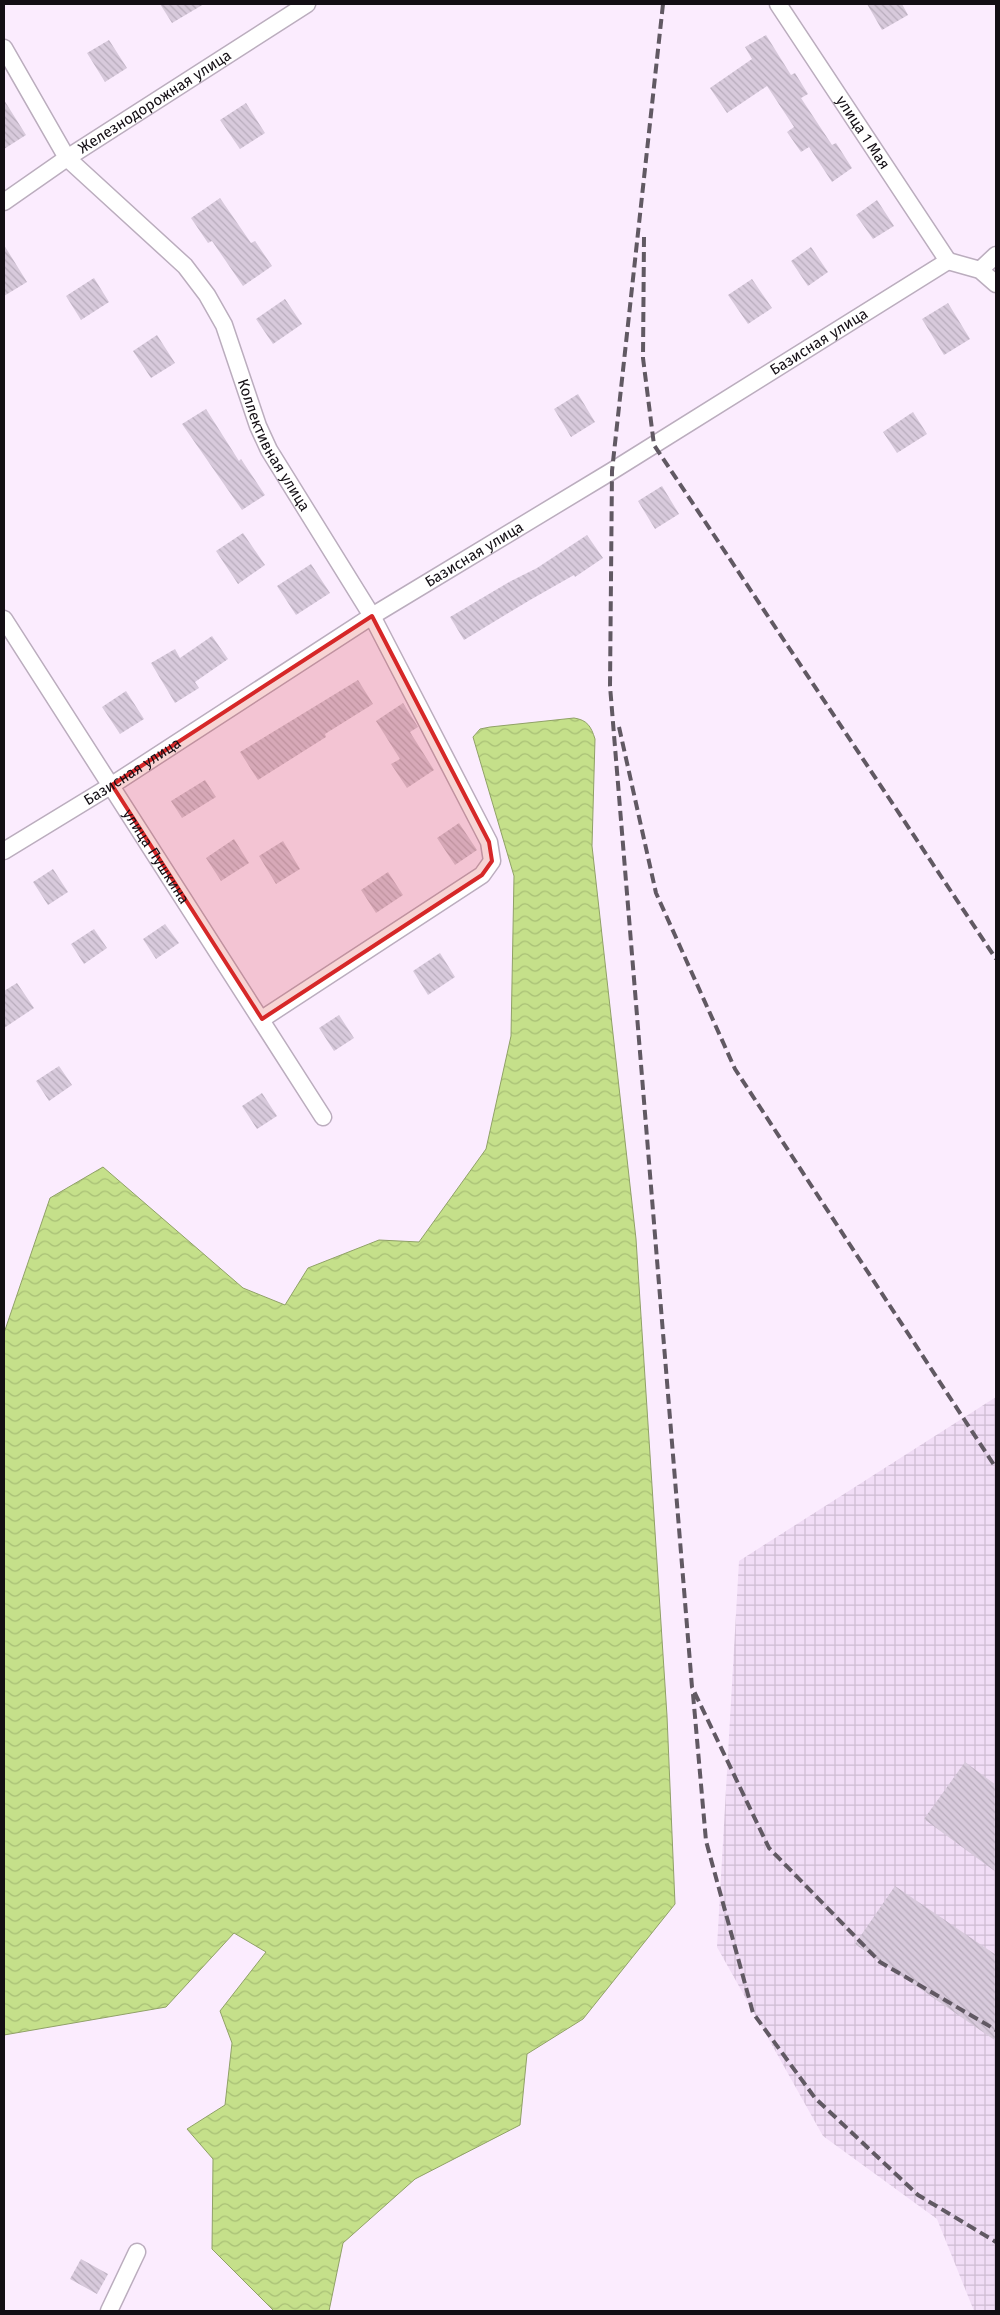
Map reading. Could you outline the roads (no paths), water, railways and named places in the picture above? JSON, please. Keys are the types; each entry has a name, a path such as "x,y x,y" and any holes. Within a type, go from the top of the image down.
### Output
{"street":[{"name":"Железнодорожная улица","path":"4,202 66,158 307,4"},
{"name":"улица 1 Мая","path":"778,4 948,261"},
{"name":"Коллективная улица","path":"4,48 66,158 185,266 208,295 224,325 258,426 269,450 372,616 489,842 492,861 482,875 262,1019"},
{"path":"980,270 996,255"},
{"path":"948,261 980,270 996,284"},
{"name":"Базисная улица","path":"4,850 112,785 372,616 612,471 948,261"},
{"name":"улица Пушкина","path":"4,619 323,1117"},
{"path":"109,2311 137,2252"}],"water":[{"path":"574,718 588,724 595,739 592,846 636,1239 667,1716 675,1904 583,2019 527,2054 520,2125 415,2179 343,2243 329,2311 274,2311 212,2249 213,2159 187,2129 225,2105 232,2043 220,2011 266,1952 234,1933 166,2007 4,2035 4,1333 50,1198 103,1167 243,1288 285,1305 308,1268 379,1240 419,1242 486,1149 511,1036 514,876 473,737 480,729 490,727"}],"railway":[{"path":"663,4 612,471 610,686 692,1687 769,1848 880,1962 996,2030"},
{"path":"644,237 643,358 654,445 996,959"},
{"path":"619,727 656,893 735,1069 996,1468"},
{"path":"693,1694 706,1841 753,2013 815,2098 918,2195 996,2242"}]}
